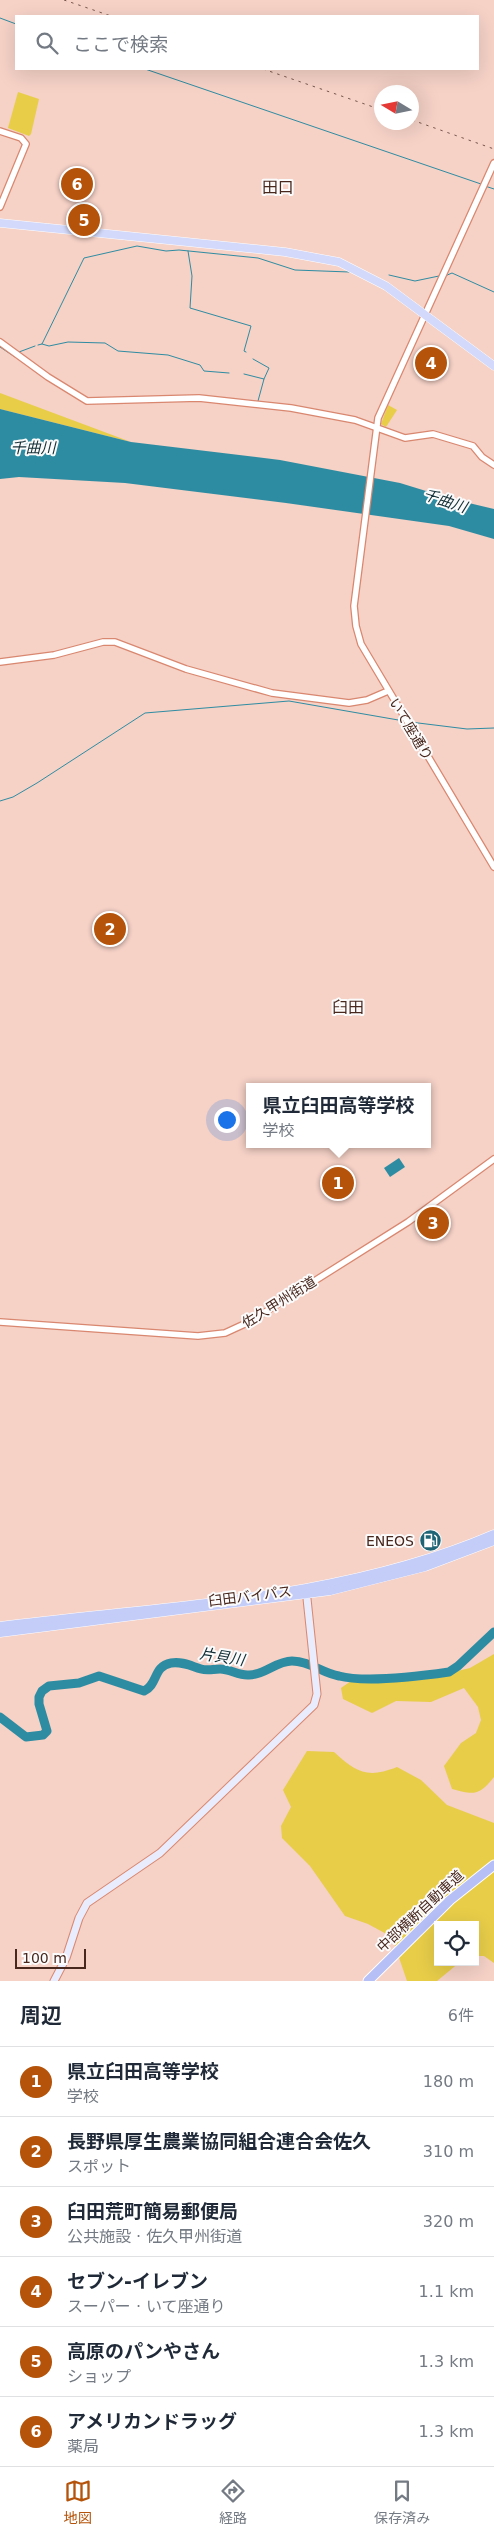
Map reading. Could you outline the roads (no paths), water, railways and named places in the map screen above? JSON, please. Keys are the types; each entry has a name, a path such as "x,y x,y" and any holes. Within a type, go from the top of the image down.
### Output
{"highway":[{"name":"臼田バイパス","path":"0,1633 307,1592 397,1568 467,1546 494,1534"},
{"name":"臼田バイパス","path":"0,1626 351,1587 425,1567 494,1541"},
{"name":"中部横断自動車道","path":"368,1981 450,1900 494,1865"},
{"name":"中部横断自動車道","path":"376,1981 428,1928 494,1872"}],"main road":[{"path":"0,223 316,256 340,262 369,276 426,315 494,366"},
{"path":"54,1981 64,1964 78,1918 85,1906 160,1853 314,1705 317,1694 307,1592"}],"street":[{"path":"0,131 21,138 26,144 0,207"},
{"path":"376,426 390,390 426,315 494,162"},
{"path":"0,342 48,377 87,401 199,398 291,408 355,420 405,438 433,434 466,443 494,465"},
{"name":"いて座通り","path":"376,426 354,606 356,626 361,644 494,867"},
{"path":"0,662 54,656 103,642 115,642 186,669 272,694 349,703 367,700 388,691"},
{"name":"佐久甲州街道","path":"0,1322 198,1336 226,1332 251,1320 408,1222 494,1160"}],"water":[{"name":"千曲川","path":"0,409 131,442 280,460 400,483 452,499 494,509 494,539 449,526 125,483 19,477 0,479"},
{"path":"399,1158 405,1167 390,1177 384,1168"}],"waterway":[{"path":"0,18 15,24"},
{"path":"148,70 481,184"},
{"path":"485,186 494,189"},
{"path":"38,345 42,344 84,258 137,246 166,251 179,250 258,258 295,270 349,272"},
{"path":"188,251 192,276 190,308 251,326 244,351 246,352"},
{"path":"445,276 452,273 494,292"},
{"path":"389,275 415,281 439,276"},
{"path":"42,344 49,346 68,342 105,343 118,351 168,355 200,365 204,371 229,373"},
{"path":"19,352 35,346"},
{"path":"0,347 15,357"},
{"path":"253,359 269,368 264,379"},
{"path":"244,374 264,379 258,401"},
{"path":"0,801 13,797 37,783 145,713 289,701 404,721"},
{"path":"410,722 467,729 494,728"},
{"name":"片貝川","path":"0,1717 26,1737 43,1735 47,1731 39,1704 39,1697 42,1691 49,1686 79,1683 99,1676 144,1691 152,1685 161,1668 171,1663 186,1664 204,1670 224,1669 245,1675 260,1673 281,1663 292,1661 305,1663 333,1674 364,1679 449,1672 494,1632"}],"railway":[{"path":"64,0 108,15"},
{"path":"266,70 374,107"},
{"path":"419,122 494,149"}],"place":[{"name":"アメリカンドラッグ","path":"77,184"},
{"name":"高原のパンやさん","path":"84,220"},
{"name":"セブン-イレブン","path":"431,363"},
{"name":"長野県厚生農業協同組合連合会佐久","path":"110,929"},
{"name":"県立臼田高等学校","path":"338,1183"},
{"name":"臼田荒町簡易郵便局","path":"433,1223"},
{"name":"ENEOS","path":"430,1541"}],"district":[{"name":"田口","path":"278,187"},
{"name":"臼田","path":"348,1007"}]}
